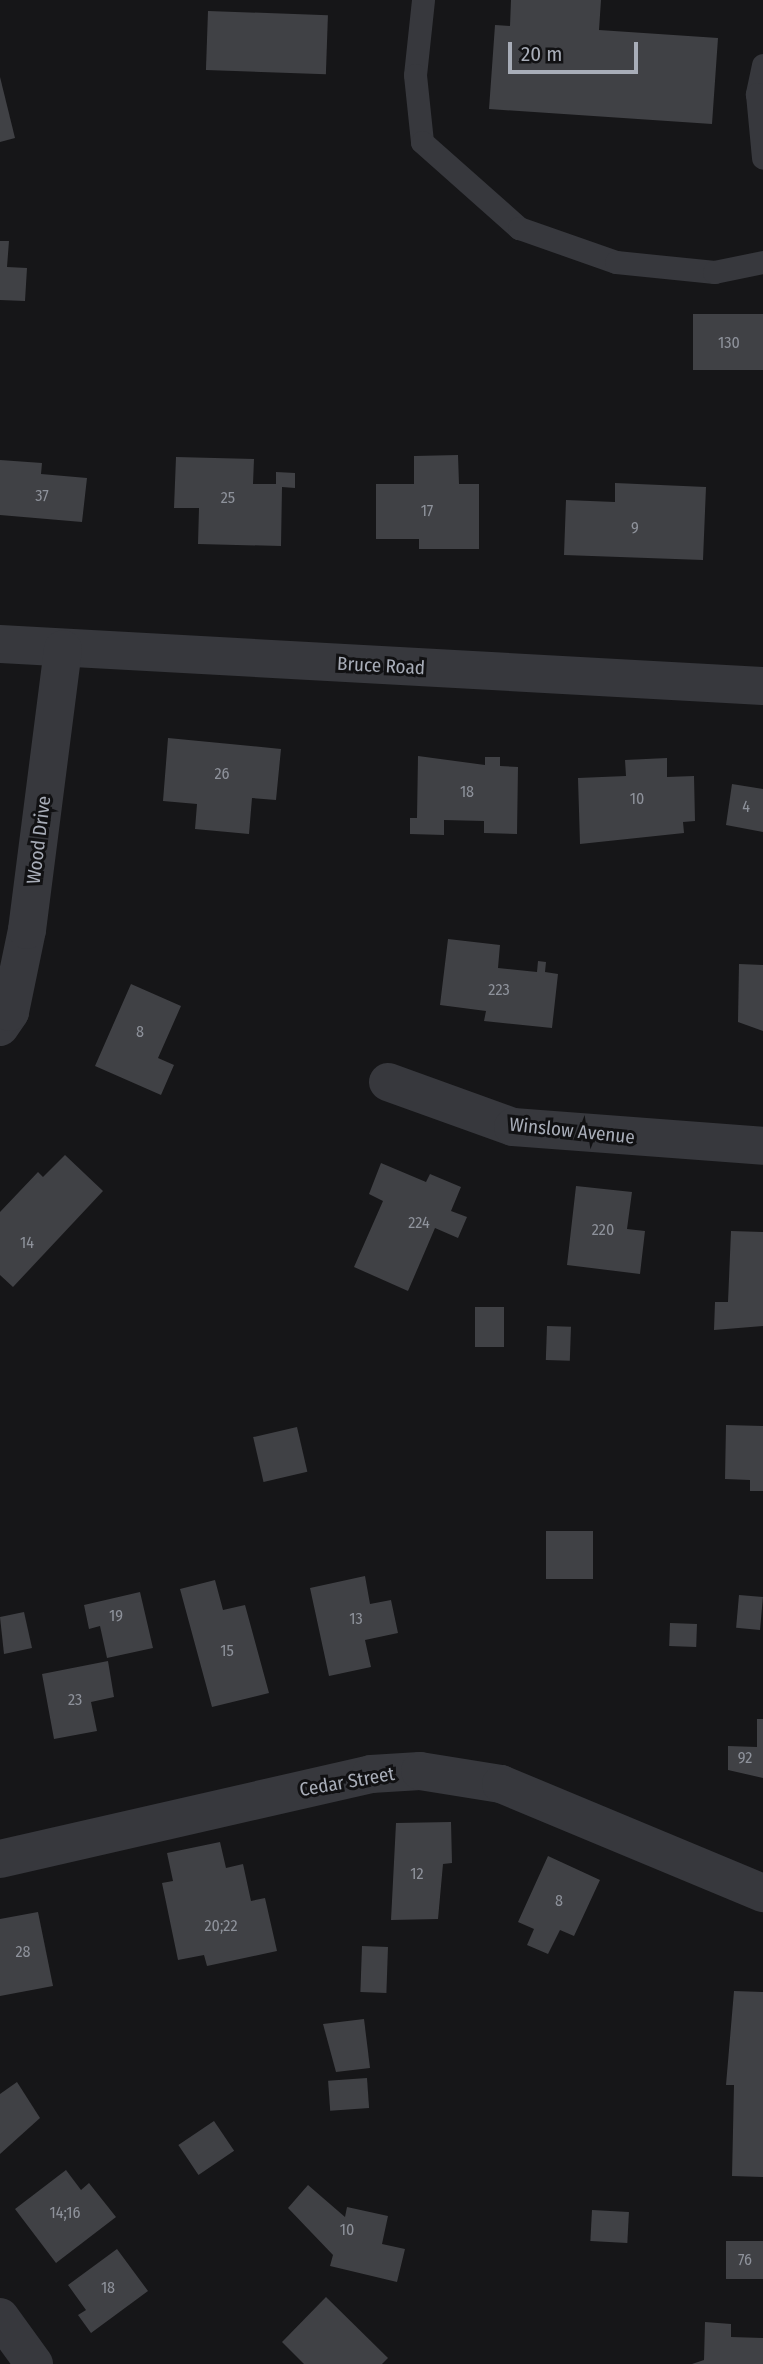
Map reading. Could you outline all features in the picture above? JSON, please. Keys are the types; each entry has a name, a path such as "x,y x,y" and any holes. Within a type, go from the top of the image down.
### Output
{"street":[{"name":"Bruce Road","path":"0,644 763,686"},
{"name":"Wood Drive","path":"0,1027 10,1012 27,930 63,649"},
{"name":"Winslow Avenue","path":"388,1082 513,1127 763,1146"},
{"name":"Cedar Street","path":"0,1858 371,1774 420,1771 501,1784 763,1893"},
{"path":"0,2317 34,2364"}],"lane":[{"path":"423,0 415,75 422,142 519,228 616,262 714,272 763,262"},
{"path":"763,65 757,94 763,158"}],"building":[{"path":"511,0 601,0 599,30 718,38 712,124 489,109 495,25 510,26"},
{"path":"208,11 328,15 326,74 206,70"},
{"path":"0,77 15,138 0,142"},
{"path":"0,241 9,241 7,267 27,268 25,301 0,300"},
{"path":"693,314 763,314 763,370 693,370"},
{"path":"458,455 459,484 479,484 479,549 419,549 419,539 376,539 376,484 414,484 414,456"},
{"path":"176,457 254,459 253,484 276,484 276,472 295,473 295,488 282,487 281,546 198,544 199,508 174,508"},
{"path":"0,460 42,463 41,474 87,478 82,522 0,515"},
{"path":"615,483 706,487 703,560 564,555 566,500 615,502"},
{"path":"168,738 281,749 276,800 252,798 249,834 195,829 197,804 163,801"},
{"path":"418,756 485,765 485,757 500,757 500,766 518,767 517,834 484,833 484,821 444,820 444,835 410,834 410,818 417,818"},
{"path":"667,758 667,777 694,776 695,821 683,822 684,833 580,844 578,778 626,776 625,760"},
{"path":"732,784 763,789 763,832 726,825"},
{"path":"448,939 500,945 498,968 537,972 538,961 546,962 545,972 558,974 552,1028 484,1021 486,1011 440,1005"},
{"path":"739,964 763,965 763,1031 738,1022"},
{"path":"131,984 181,1006 158,1058 174,1065 161,1095 95,1066"},
{"path":"65,1155 103,1191 13,1287 0,1275 0,1212 38,1172 43,1177"},
{"path":"381,1163 426,1182 430,1174 461,1187 451,1211 467,1217 458,1238 435,1228 408,1291 354,1267 383,1201 369,1194"},
{"path":"576,1186 632,1192 627,1229 645,1231 640,1274 567,1265"},
{"path":"731,1231 763,1232 763,1326 714,1330 715,1302 728,1302"},
{"path":"475,1307 504,1307 504,1347 475,1347"},
{"path":"547,1326 571,1327 570,1361 546,1360"},
{"path":"726,1425 763,1426 763,1491 750,1491 750,1480 725,1479"},
{"path":"297,1427 307,1472 264,1482 253,1437"},
{"path":"546,1531 593,1531 593,1579 546,1579"},
{"path":"365,1576 370,1604 391,1600 398,1633 365,1640 371,1667 329,1676 310,1588"},
{"path":"215,1580 223,1610 245,1605 269,1693 212,1707 180,1589"},
{"path":"140,1592 153,1648 107,1658 100,1626 89,1629 84,1605"},
{"path":"739,1595 763,1597 760,1630 736,1628"},
{"path":"24,1612 32,1648 4,1654 0,1617"},
{"path":"670,1623 697,1624 696,1647 669,1646"},
{"path":"108,1661 114,1697 91,1702 97,1731 54,1739 42,1674"},
{"path":"757,1719 763,1719 763,1778 728,1770 728,1746 757,1747"},
{"path":"451,1822 452,1863 443,1864 438,1919 391,1920 396,1823"},
{"path":"220,1842 226,1868 243,1864 251,1901 265,1898 277,1951 207,1966 204,1955 178,1960 162,1883 173,1881 167,1853"},
{"path":"548,1856 600,1880 574,1936 560,1930 548,1954 527,1945 534,1929 518,1922"},
{"path":"38,1912 53,1986 0,1996 0,1919"},
{"path":"362,1946 388,1947 386,1993 360,1992"},
{"path":"734,1991 763,1992 763,2177 732,2176 734,2085 726,2085"},
{"path":"364,2019 370,2068 336,2072 323,2024"},
{"path":"367,2078 369,2108 330,2111 328,2081"},
{"path":"17,2082 40,2118 0,2154 0,2094"},
{"path":"214,2121 234,2151 198,2175 178,2145"},
{"path":"66,2170 81,2190 89,2183 116,2217 56,2263 15,2209"},
{"path":"308,2185 345,2217 347,2207 388,2216 382,2244 405,2249 397,2282 330,2266 333,2255 288,2208"},
{"path":"592,2210 629,2212 627,2243 590,2241"},
{"path":"726,2241 763,2241 763,2279 726,2279"},
{"path":"117,2249 148,2291 91,2333 78,2315 86,2310 68,2285"},
{"path":"326,2297 388,2358 382,2364 304,2364 282,2342"},
{"path":"705,2322 731,2324 731,2337 763,2338 763,2364 692,2364 704,2360"}]}
